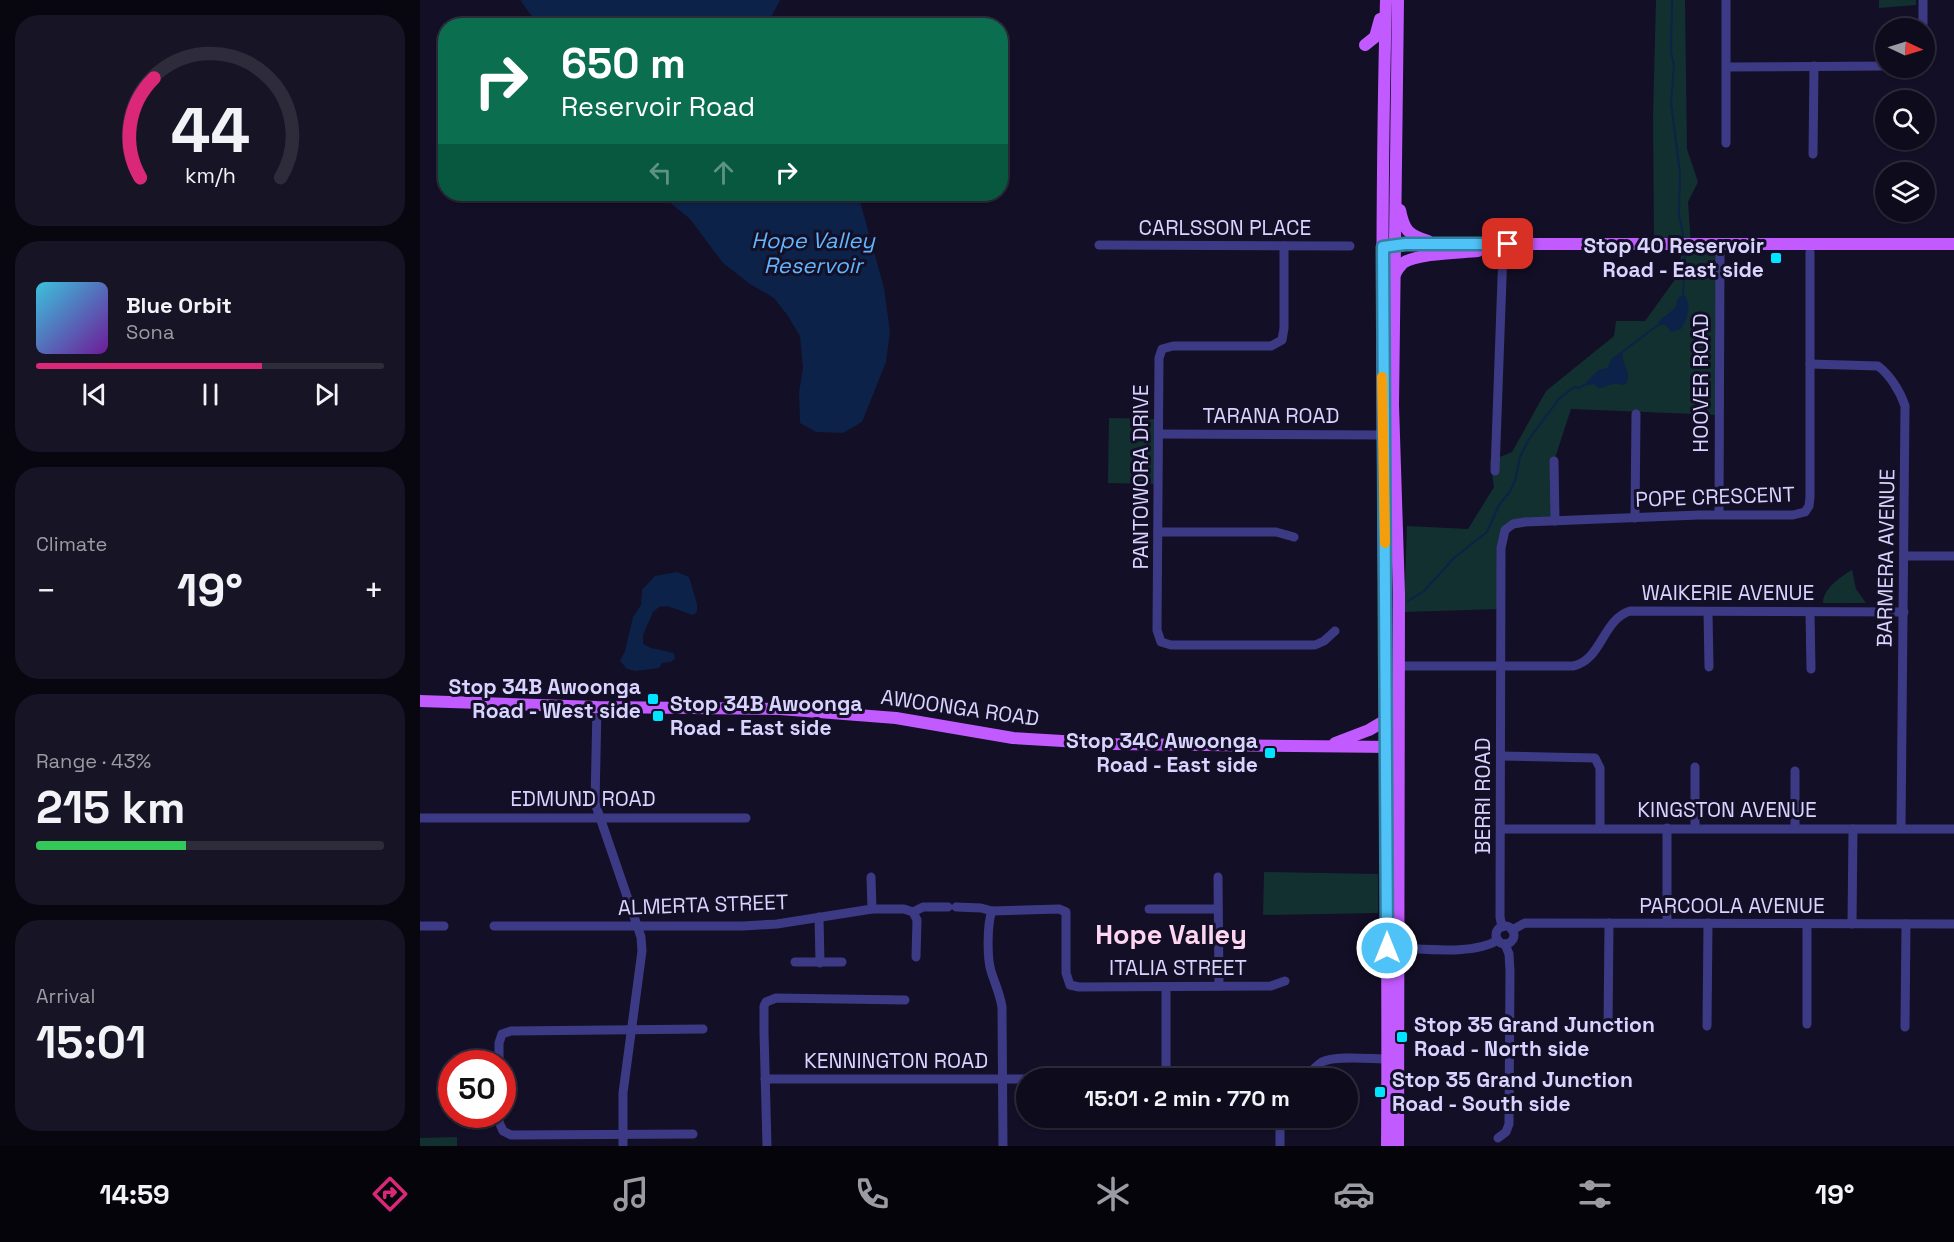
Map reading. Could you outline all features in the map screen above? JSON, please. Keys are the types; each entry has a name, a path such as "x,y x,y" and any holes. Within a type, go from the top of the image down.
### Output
{"main road":[{"path":"1365,45 1377,33 1385,0"},
{"path":"1385,0 1391,52 1395,189 1389,247 1395,274 1393,405 1399,594 1398,666 1392,747 1393,1059 1398,1146"},
{"path":"1392,747 1386,720 1383,435 1389,247 1391,52 1398,0"},
{"path":"1395,189 1401,217 1407,231 1416,237 1441,244"},
{"path":"1389,247 1405,244 1441,244 1503,248 1720,248 1954,252"},
{"path":"1810,249 1954,244"},
{"path":"1389,247 1404,250 1479,250"},
{"path":"1395,274 1403,263 1426,257 1503,248"},
{"path":"1383,435 1389,426 1393,405"},
{"path":"1383,435 1394,452"},
{"name":"AWOONGA ROAD","path":"420,701 597,707 780,708 896,718 1013,738 1113,744 1392,747"},
{"path":"1328,745 1369,730 1386,720"},
{"path":"1387,1146 1393,1059"}],"street":[{"path":"1726,0 1726,143"},
{"path":"1923,0 1923,18"},
{"path":"1814,66 1814,154"},
{"path":"1727,67 1875,66"},
{"name":"CARLSSON PLACE","path":"1099,245 1350,246"},
{"name":"PANTOWORA DRIVE","path":"1284,246 1282,339 1271,346 1173,346 1162,349 1160,358 1157,630 1161,642 1171,645 1316,645 1324,642 1335,631"},
{"path":"1495,471 1503,248"},
{"name":"HOOVER ROAD","path":"1719,514 1720,248"},
{"name":"POPE CRESCENT","path":"1501,665 1501,548 1505,530 1513,524 1719,514 1792,515 1805,512 1809,507 1810,249"},
{"name":"BARMERA AVENUE","path":"1810,364 1878,366 1887,375 1905,406 1901,828"},
{"path":"1635,518 1636,414"},
{"name":"TARANA ROAD","path":"1159,434 1383,435"},
{"path":"1554,461 1555,521"},
{"path":"1158,532 1276,532 1294,537"},
{"path":"1905,556 1954,556"},
{"name":"WAIKERIE AVENUE","path":"1398,666 1573,666 1589,659 1614,620 1620,614 1630,611 1904,612"},
{"path":"1708,612 1709,667"},
{"path":"1810,612 1811,669"},
{"name":"BERRI ROAD","path":"1501,665 1500,917 1502,927"},
{"path":"597,707 595,803 641,937 642,951 623,1093 623,1146"},
{"path":"1501,756 1595,758 1600,768 1600,828"},
{"path":"1695,767 1695,828"},
{"path":"1795,771 1795,828"},
{"name":"EDMUND ROAD","path":"420,818 746,818"},
{"path":"1667,923 1668,828"},
{"name":"KINGSTON AVENUE","path":"1501,829 1954,829"},
{"path":"1852,924 1853,829"},
{"path":"871,877 872,909"},
{"path":"1218,877 1219,986"},
{"name":"ALMERTA STREET","path":"494,926 743,926 777,924 872,909 904,909 913,912 923,908 952,907 981,908 992,911 1059,909 1066,912 1066,974 1070,985"},
{"path":"1149,909 1218,909"},
{"path":"992,911 989,918 989,959 1000,992 1002,1007 1003,1146"},
{"path":"913,912 917,920 916,957"},
{"path":"819,917 820,963"},
{"name":"PARCOOLA AVENUE","path":"1512,930 1525,923 1954,924"},
{"path":"1608,1029 1609,923"},
{"path":"1707,1026 1708,923"},
{"path":"1807,924 1807,1024"},
{"path":"1905,1027 1906,924"},
{"path":"420,926 444,926"},
{"path":"1393,948 1472,949 1488,946 1501,942 1513,938 1512,930 1502,927 1496,934 1501,942 1509,954 1510,971 1509,1124 1506,1132 1498,1138"},
{"path":"795,962 842,962"},
{"name":"ITALIA STREET","path":"1070,985 1166,988 1271,986 1286,981"},
{"path":"1166,988 1166,1068"},
{"path":"767,1146 764,1006 771,999 905,1000"},
{"path":"499,1050 502,1034 511,1031 703,1029"},
{"path":"1316,1068 1322,1062 1332,1059 1393,1059"},
{"name":"KENNINGTON ROAD","path":"765,1079 1016,1079"},
{"path":"501,1128 502,1131 511,1135 693,1134"},
{"path":"1280,1128 1280,1146"}],"green space":[{"path":"1656,0 1685,0 1687,149 1698,182 1688,202 1691,245 1654,245 1653,116"},
{"path":"1879,0 1916,0 1916,5 1879,8"},
{"path":"1682,252 1720,252 1719,415 1571,409 1554,461 1555,521 1505,530 1501,609 1404,612 1407,526 1468,529 1494,487 1490,461 1512,452 1546,391 1614,336 1616,321 1645,321 1676,278"},
{"path":"1109,418 1155,419 1154,484 1108,483"},
{"path":"1852,570 1856,589 1866,603 1823,603 1829,588"},
{"path":"1264,872 1378,874 1378,913 1263,915"},
{"path":"457,1137 457,1146 420,1146 420,1138"}],"water":[{"path":"520,0 780,0 771,18 533,18"},
{"name":"Hope Valley Reservoir","path":"668,201 860,201 884,288 890,332 886,362 862,422 843,433 816,432 800,423 799,393 803,368 800,336 774,298 750,284 723,263 690,219"},
{"path":"1681,296 1685,296 1687,300 1687,317 1681,329 1671,332 1666,325 1658,325 1659,321 1675,308"},
{"path":"1623,351 1628,376 1626,384 1612,384 1599,388 1594,384 1583,386 1598,370 1607,368 1612,358"},
{"path":"677,572 689,577 697,612 693,615 667,606 659,607 653,612 643,635 643,644 674,653 675,658 671,662 662,663 659,668 636,671 627,669 620,661 625,651 633,617 641,605 642,590 655,576"}],"waterway":[{"path":"1672,0 1671,52 1674,65 1671,103 1680,173 1679,215 1684,240"},
{"path":"1683,297 1685,249"},
{"path":"1621,353 1658,325"},
{"path":"1408,601 1424,591 1455,557 1487,532 1499,505 1515,481 1520,457 1529,439 1559,399 1574,387 1579,388 1584,385"}],"slow traffic":[{"path":"1382,377 1385,543"}],"place":[{"name":"Stop 40 Reservoir Road - East side","path":"1776,258"},
{"name":"Stop 34B Awoonga Road - West side","path":"653,699"},
{"name":"Stop 34B Awoonga Road - East side","path":"658,716"},
{"name":"Stop 34C Awoonga Road - East side","path":"1270,753"},
{"name":"Stop 35 Grand Junction Road - North side","path":"1402,1037"},
{"name":"Stop 35 Grand Junction Road - South side","path":"1380,1092"}],"district":[{"name":"Hope Valley","path":"1171,935"}],"route":[{"path":"1387,948 1386,593 1382,389 1383,247 1402,244 1508,244"}]}
